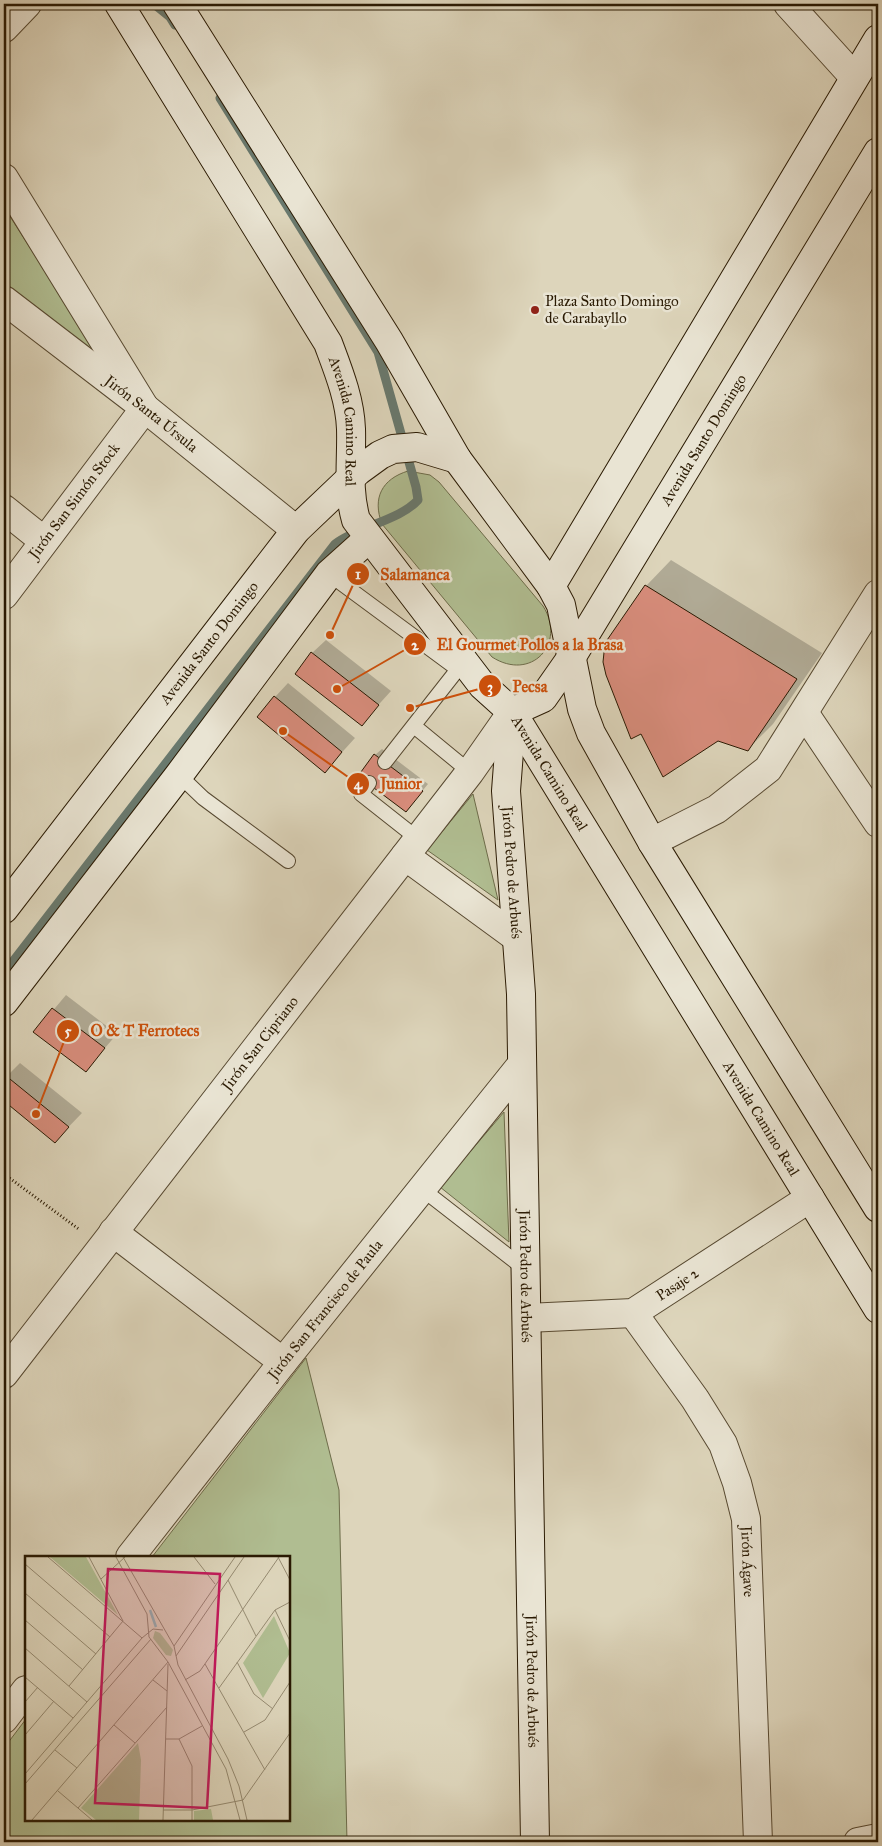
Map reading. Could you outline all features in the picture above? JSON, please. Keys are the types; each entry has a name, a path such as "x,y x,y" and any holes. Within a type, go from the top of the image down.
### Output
{"street":[{"path":"4,28 27,4"},
{"name":"Avenida Camino Real","path":"119,4 328,343 342,382 351,427 350,501 356,520 368,539 482,685 512,712 878,1309"},
{"path":"177,4 389,341 457,459 551,586 561,605 582,709 591,733 652,842 878,1208"},
{"path":"788,4 854,77"},
{"path":"551,586 878,39"},
{"name":"Avenida Santo Domingo","path":"512,712 543,698 571,658 878,152"},
{"path":"4,178 11,214 145,408"},
{"name":"Jirón Santa Úrsula","path":"4,300 145,408 296,530"},
{"name":"Jirón San Simón Stock","path":"4,595 145,408"},
{"name":"Avenida Santo Domingo","path":"4,910 296,530 349,482 358,471 380,455 405,447 430,450 457,459"},
{"path":"4,510 44,541"},
{"path":"4,1002 179,775 329,574 368,539"},
{"path":"652,842 717,809 768,769 805,714 878,594"},
{"name":"Jirón San Cipriano","path":"4,1374 470,772 512,712"},
{"name":"Jirón Pedro de Arbués","path":"512,712 506,791 521,994 535,1842"},
{"path":"805,714 878,823"},
{"path":"411,847 517,938"},
{"name":"Jirón San Francisco de Paula","path":"131,1556 283,1362 522,1064"},
{"name":"Pasaje 2","path":"526,1318 633,1312 810,1198"},
{"path":"108,1240 283,1362"},
{"name":"Jirón Ágave","path":"633,1312 723,1444 737,1483 746,1519 758,1842"},
{"path":"4,1719 25,1691"},
{"path":"858,1842 878,1838"}],"lane":[{"path":"329,574 482,685"},
{"path":"385,762 458,669"},
{"path":"414,726 470,772"},
{"path":"179,775 203,798 288,861"},
{"path":"369,783 361,794 411,847"},
{"path":"422,1188 526,1269"}],"path":[{"path":"4,1174 108,1240"}],"green space":[{"path":"4,207 100,357 4,287"},
{"path":"408,471 430,475 439,482 543,606 549,620 551,634 548,645 541,655 532,662 520,665 506,664 492,657 382,524 378,506 382,491 392,479"},
{"path":"473,794 498,900 427,850"},
{"path":"504,1112 509,1242 440,1187"},
{"path":"306,1358 339,1490 347,1842 4,1842 4,1748 25,1720 25,1821 290,1821 290,1556 153,1556"}],"building":[{"path":"645,585 797,679 748,751 718,741 663,777 641,734 631,739 606,675 603,662 605,643"},
{"path":"311,652 379,705 362,726 295,674"},
{"path":"274,696 342,752 325,773 257,717"},
{"path":"374,754 423,791 406,812 358,776"},
{"path":"52,1008 105,1048 86,1072 33,1032"},
{"path":"5,1075 69,1127 55,1143 4,1101"}],"waterway":[{"path":"154,4 170,17 175,25"},
{"path":"4,973 335,544 356,532 401,513 418,500 378,352 220,98"}],"place":[{"name":"Plaza Santo Domingo de Carabayllo","path":"535,310"},
{"name":"Salamanca","path":"330,635"},
{"name":"El Gourmet Pollos a la Brasa","path":"337,689"},
{"name":"Pecsa","path":"410,708"},
{"name":"Junior","path":"283,731"},
{"name":"O & T Ferrotecs","path":"36,1114"}]}
